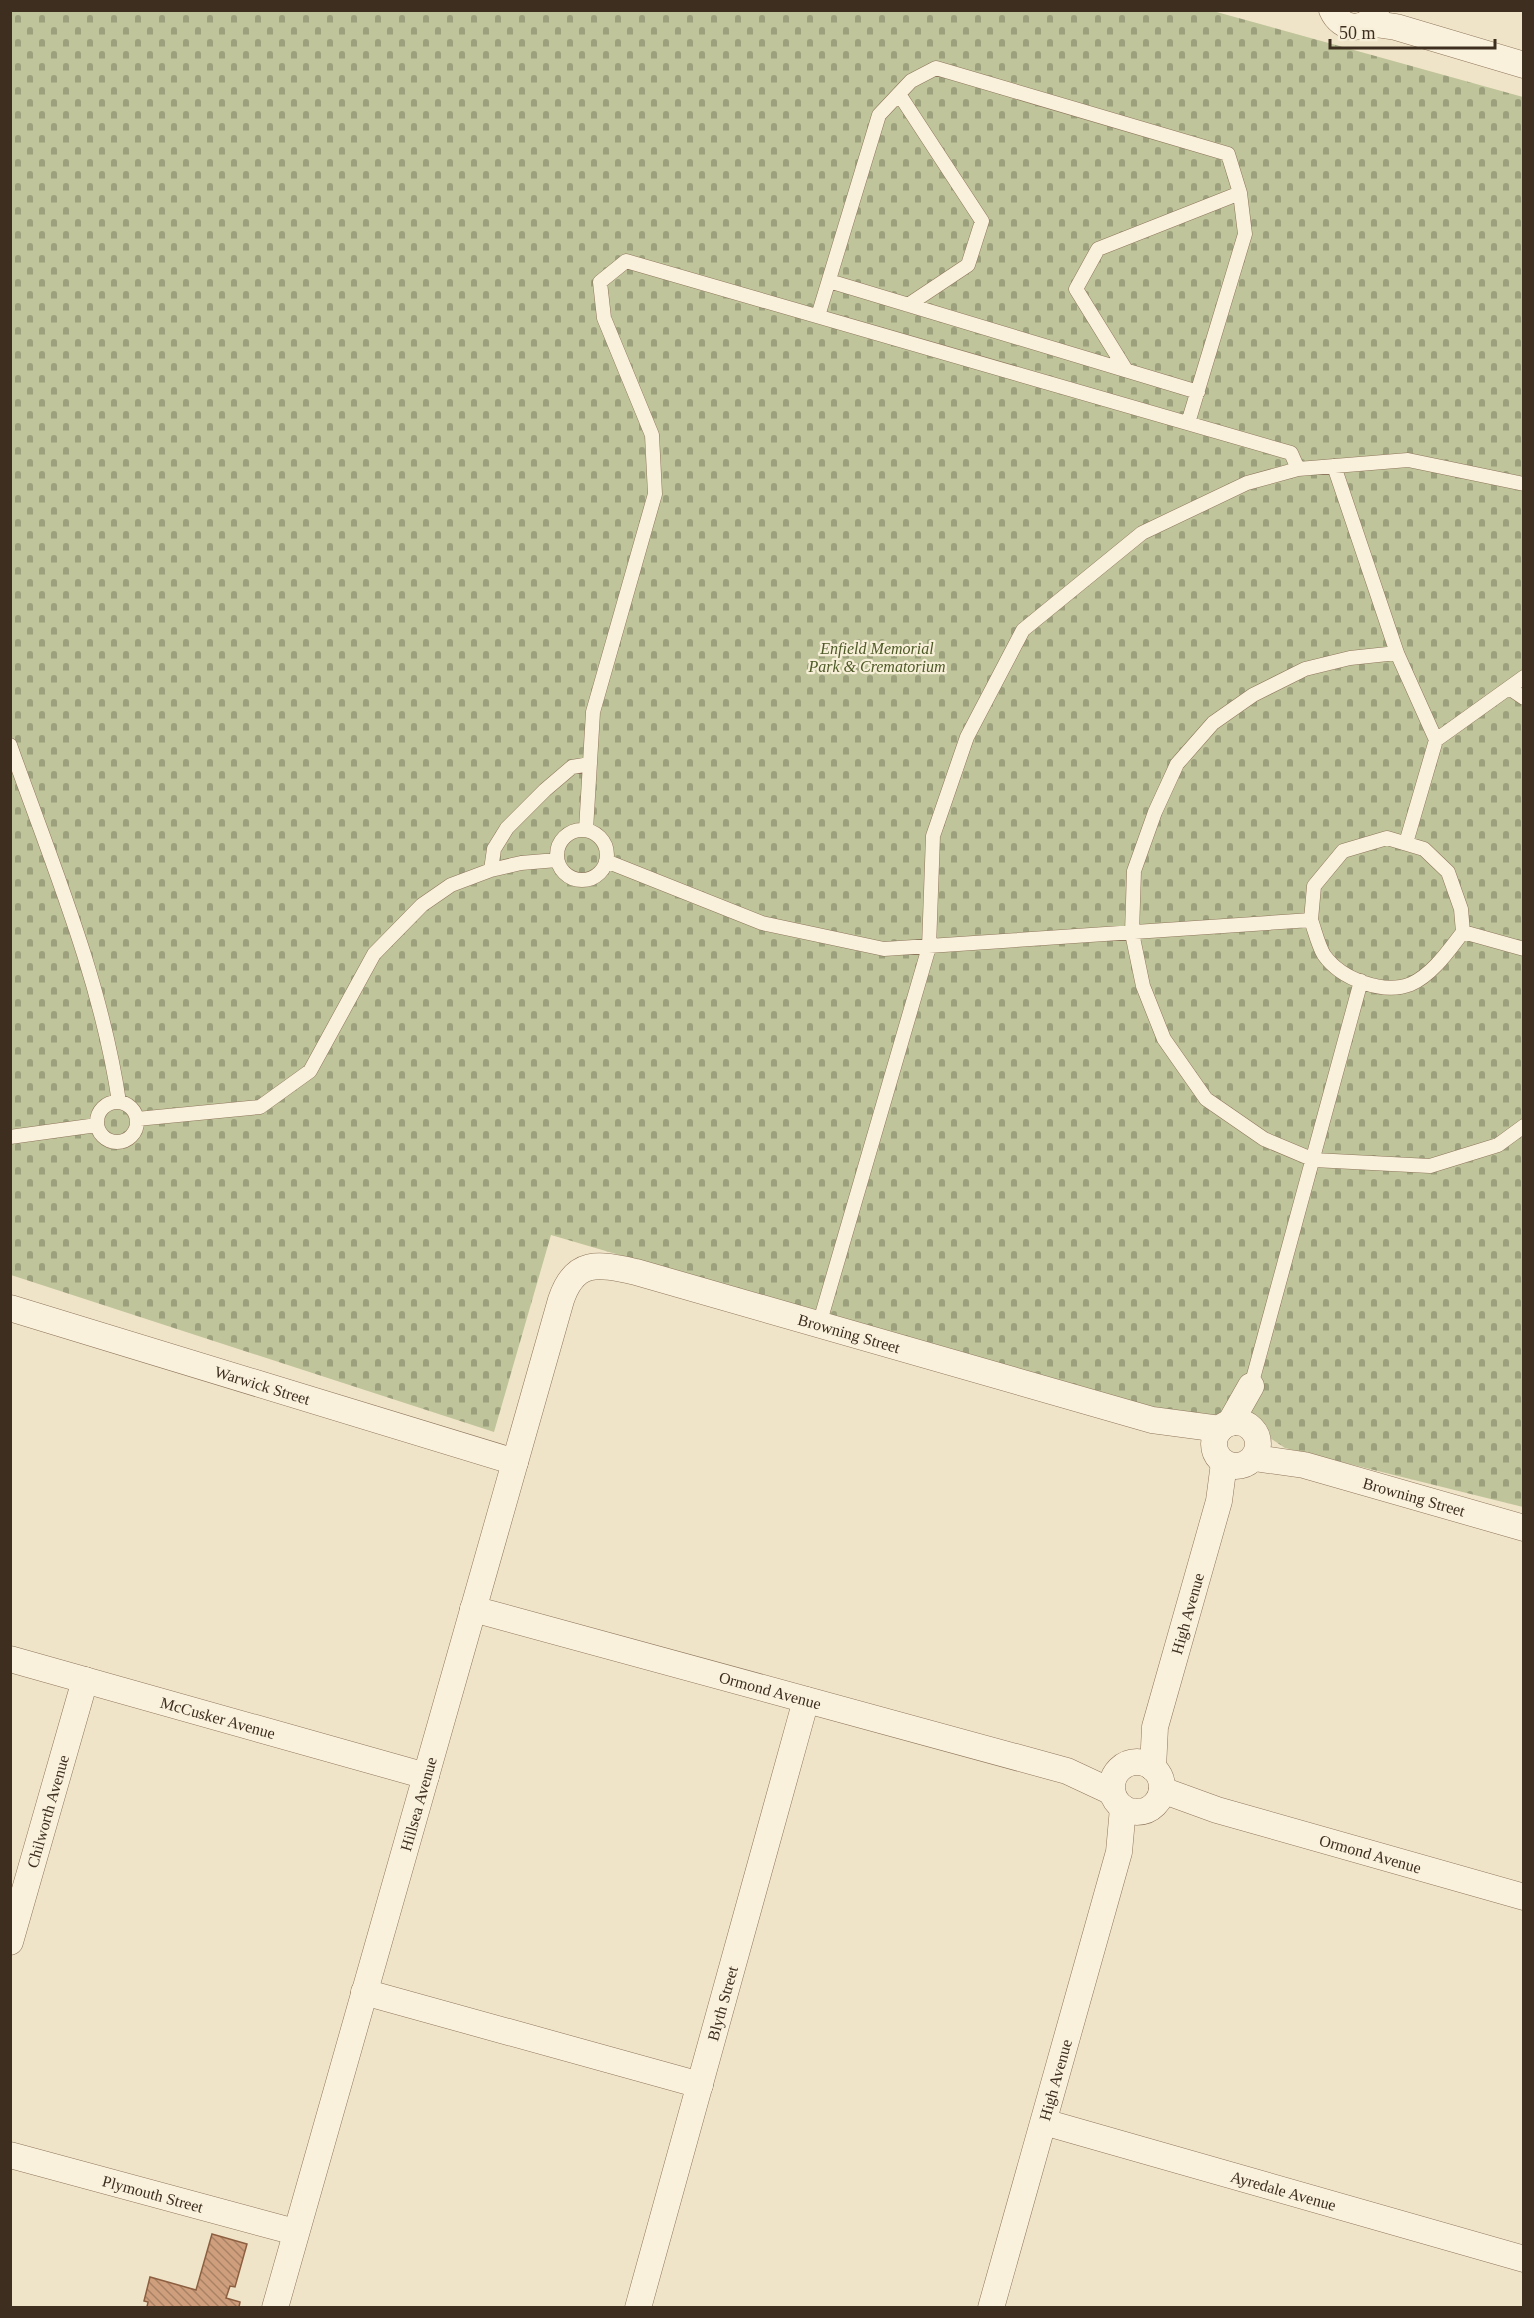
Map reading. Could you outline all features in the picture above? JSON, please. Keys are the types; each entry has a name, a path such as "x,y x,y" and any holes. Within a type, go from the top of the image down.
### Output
{"street":[{"path":"1396,10 1417,21 1444,42"},
{"path":"1330,11 1335,18 1347,26 1354,27 1372,17 1396,27 1524,65"},
{"name":"Browning Street","path":"561,1300 567,1284 583,1268 603,1265 1524,1528"},
{"name":"Hillsea Avenue","path":"275,2307 561,1300"},
{"name":"Warwick Street","path":"10,1308 515,1462"},
{"name":"High Avenue","path":"992,2307 1251,1386"},
{"name":"Ormond Avenue","path":"473,1609 1217,1810 1524,1897"},
{"name":"McCusker Avenue","path":"10,1659 426,1776"},
{"name":"Chilworth Avenue","path":"10,1942 85,1680"},
{"name":"Blyth Street","path":"638,2307 806,1700"},
{"path":"364,1992 700,2085"},
{"name":"Ayredale Avenue","path":"1044,2122 1524,2259"},
{"name":"Plymouth Street","path":"10,2155 295,2232"}],"lane":[{"path":"818,316 879,115 911,81 936,68 1228,154 1240,193 1245,234 1188,423"},
{"path":"899,94 982,221 968,265 908,305"},
{"path":"1126,370 1076,289 1098,249 1240,193"},
{"path":"586,830 593,712 655,494 652,435 604,318 600,282 627,261 1291,453 1298,469"},
{"path":"829,281 1198,392"},
{"path":"819,1325 929,947 933,836 967,737 1023,630 1142,533 1247,483 1298,469 1408,460 1524,484"},
{"path":"1334,466 1397,653 1436,740"},
{"path":"1397,653 1350,658 1305,669 1253,695 1213,723 1177,764 1155,812 1134,871 1132,933 1143,986 1164,1039 1206,1098 1264,1139 1314,1160 1430,1166 1498,1145 1524,1126"},
{"path":"1406,843 1436,740 1524,677"},
{"path":"1509,688 1524,698"},
{"path":"10,745 78,940 111,1048 119,1102"},
{"path":"491,870 494,849 507,828 572,767 590,764"},
{"path":"586,830 596,835 604,844 606,861 597,874 581,880 566,874 557,860 558,848 564,838 574,832 586,830"},
{"path":"1387,838 1424,849 1448,872 1461,909 1463,932 1443,959 1410,984 1374,987 1343,974 1323,954 1311,920 1314,886 1343,851 1387,838"},
{"path":"137,1119 260,1107 310,1071 374,954 422,905 451,885 491,870 521,863 557,860"},
{"path":"606,861 762,923 884,949 1311,920"},
{"path":"1463,932 1524,949"},
{"path":"1251,1386 1361,981"},
{"path":"119,1102 131,1107 137,1119 133,1134 120,1142 105,1138 97,1125 102,1108 119,1102"},
{"path":"10,1137 97,1125"}],"green space":[{"name":"Enfield Memorial Park & Crematorium","path":"11,11 1213,11 1523,97 1523,1507 1285,1448 1235,1415 1177,1418 551,1235 494,1432 11,1275"}],"building":[{"path":"212,2234 247,2244 235,2287 230,2286 226,2298 240,2302 239,2307 147,2307 148,2302 144,2301 150,2277 196,2290"}]}
